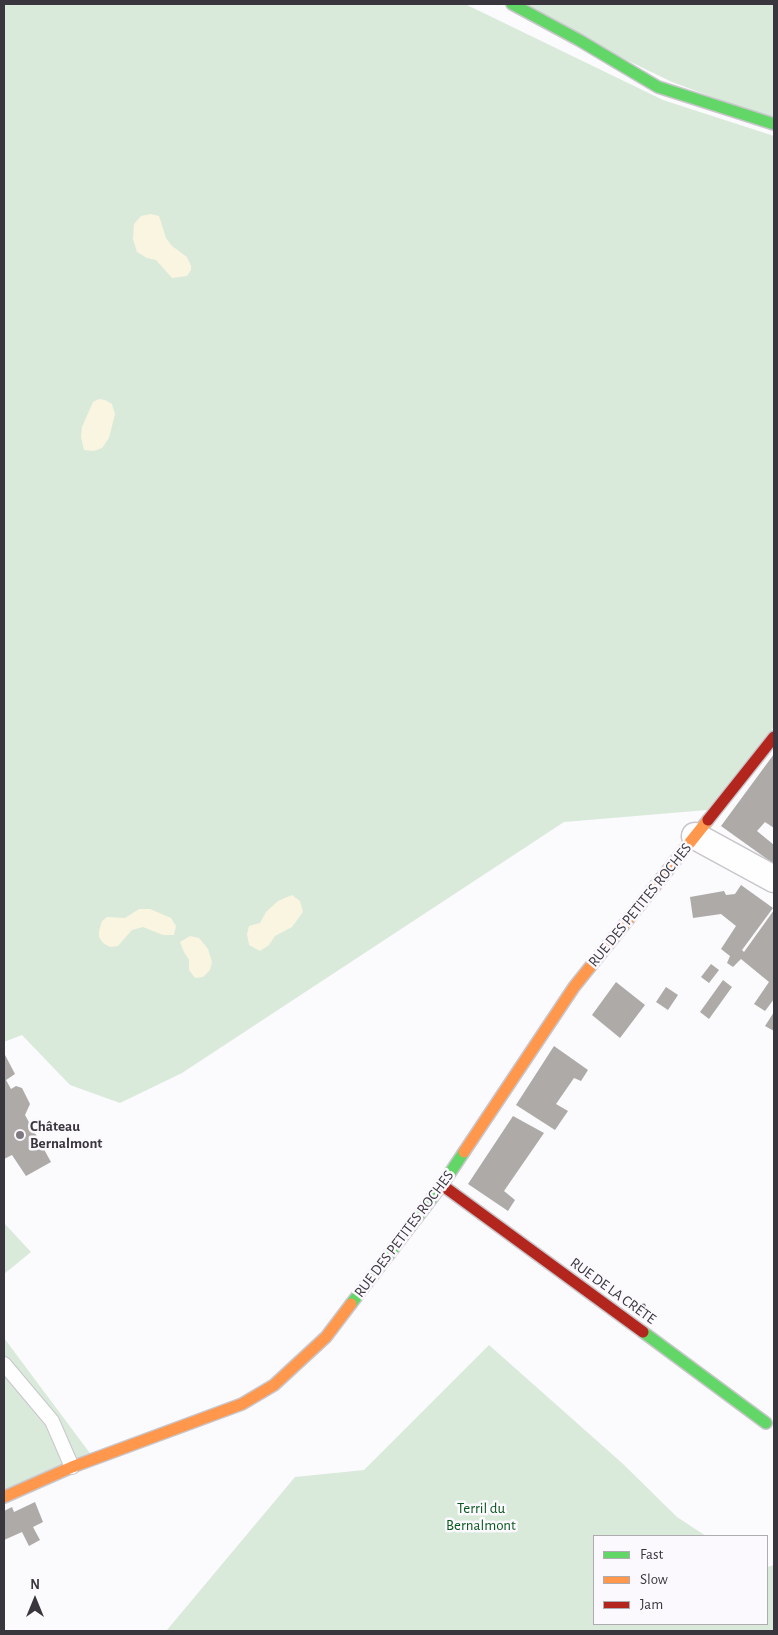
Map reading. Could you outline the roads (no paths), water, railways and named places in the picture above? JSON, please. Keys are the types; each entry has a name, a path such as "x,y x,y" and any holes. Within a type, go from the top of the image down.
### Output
{"street":[{"path":"512,4 579,40 658,87 774,124"},
{"name":"RUE DES PETITES ROCHES","path":"4,1497 72,1467 242,1404 274,1385 326,1337 442,1185 574,986 774,737"},
{"name":"RUE DES PETITES ROCHES","path":"695,836 774,879"},
{"name":"RUE DE LA CRÊTE","path":"442,1185 766,1423"}],"lane":[{"path":"4,1364 52,1421 72,1467"}],"place":[{"name":"Château Bernalmont","path":"20,1135"}],"park label":[{"name":"Terril du Bernalmont","path":"481,1516"}]}
